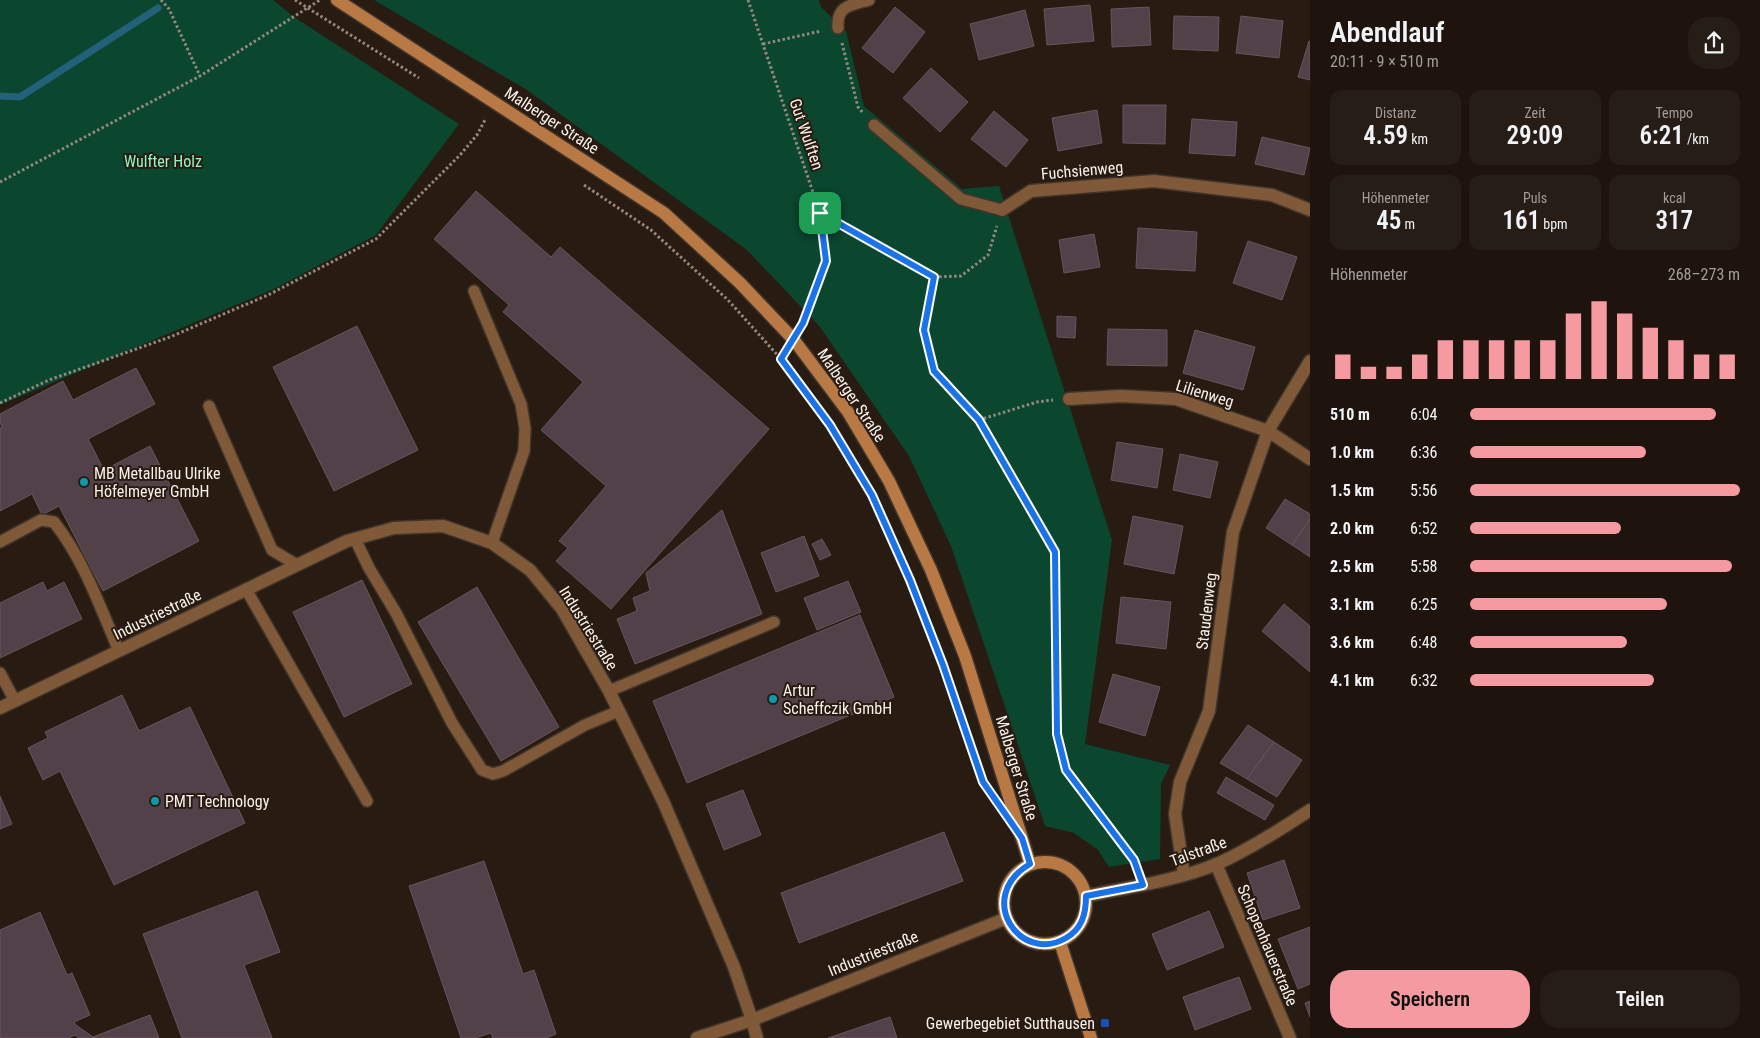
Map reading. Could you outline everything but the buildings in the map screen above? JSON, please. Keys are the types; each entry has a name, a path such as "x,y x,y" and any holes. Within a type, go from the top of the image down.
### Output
{"street":[{"name":"Malberger Straße","path":"337,0 664,213 740,283 794,340 848,412 889,481 931,570 965,656 1030,864"},
{"name":"Fuchsienweg","path":"1002,210 1031,191 1154,181 1272,195 1310,210"},
{"name":"Staudenweg","path":"1184,875 1175,814 1180,782 1209,711 1233,532 1268,432 1310,361"},
{"name":"Lilienweg","path":"1069,399 1121,396 1176,399 1268,432 1310,459"},
{"name":"Industriestraße","path":"0,708 246,589 355,539 394,528 444,526 492,543 530,570 557,602 609,690 663,801 734,967 757,1038"},
{"name":"Talstraße","path":"1086,896 1184,875 1216,864 1267,839 1310,810"},
{"path":"1042,861 1055,862 1076,874 1083,884 1086,896 1086,910 1082,923 1072,934 1060,942 1047,944 1035,943 1023,938 1013,929 1007,918 1004,905 1005,892 1010,880 1030,864 1042,861"},
{"name":"Schopenhauerstraße","path":"1216,864 1290,1038"},
{"name":"Industriestraße","path":"697,1038 752,1020 1007,918"},
{"path":"1060,942 1092,1038"}],"lane":[{"path":"838,28 837,18 841,11 869,0"},
{"path":"874,125 961,200 1002,210"},
{"path":"474,291 521,404 525,428 524,451 492,543"},
{"path":"209,406 272,550 297,565"},
{"path":"0,542 42,520 54,522 65,535 83,569 119,651"},
{"path":"355,539 369,568 396,613 452,723 482,770 494,774 503,771 585,725 619,711"},
{"path":"246,589 368,801"},
{"path":"609,690 774,622"},
{"path":"0,673 15,701"}],"path":[{"path":"161,0 169,9 200,76"},
{"path":"295,0 420,78"},
{"path":"0,182 200,76 320,0"},
{"name":"Gut Wulften","path":"748,0 820,213 826,261 803,323 781,359"},
{"path":"763,44 838,28 858,107 874,125"},
{"path":"478,113 494,124"},
{"path":"0,403 49,380 170,337 268,295 376,239 460,155 477,135 486,118"},
{"path":"576,180 651,230 728,300 781,359 830,425 872,495 910,580 943,665 983,782 988,790"},
{"path":"820,213 934,277 961,276 988,255 1002,210"},
{"path":"934,277 924,330 934,371 979,420 1055,552 1057,734 1066,770 1134,860 1143,885"},
{"path":"979,420 1037,402 1069,399"}],"green space":[{"name":"Wulfter Holz","path":"0,0 273,0 294,17 459,124 376,235 274,289 0,405"},
{"path":"374,0 819,0 821,7 846,31 864,106 962,189 999,186 1112,540 1085,744 1170,765 1161,784 1160,859 1109,867 1098,850 1074,833 1045,826 951,546 909,456 820,327 747,250 527,90"}],"waterway":[{"path":"0,96 20,97 158,8"}],"place":[{"name":"MB Metallbau Ulrike Höfelmeyer GmbH","path":"84,482"},
{"name":"Artur Scheffczik GmbH","path":"773,699"},
{"name":"PMT Technology","path":"155,801"},
{"name":"Gewerbegebiet Sutthausen","path":"1105,1023"}],"route":[{"path":"820,213 934,277 924,330 934,371 979,420 1055,552 1057,734 1066,770 1134,860 1143,885 1086,896 1086,910 1082,923 1072,934 1060,942 1035,943 1023,938 1013,929 1007,918 1004,905 1005,892 1010,880 1030,864 1022,838 983,782 943,665 910,580 872,495 830,425 781,359 803,323 826,261 820,213"}]}
